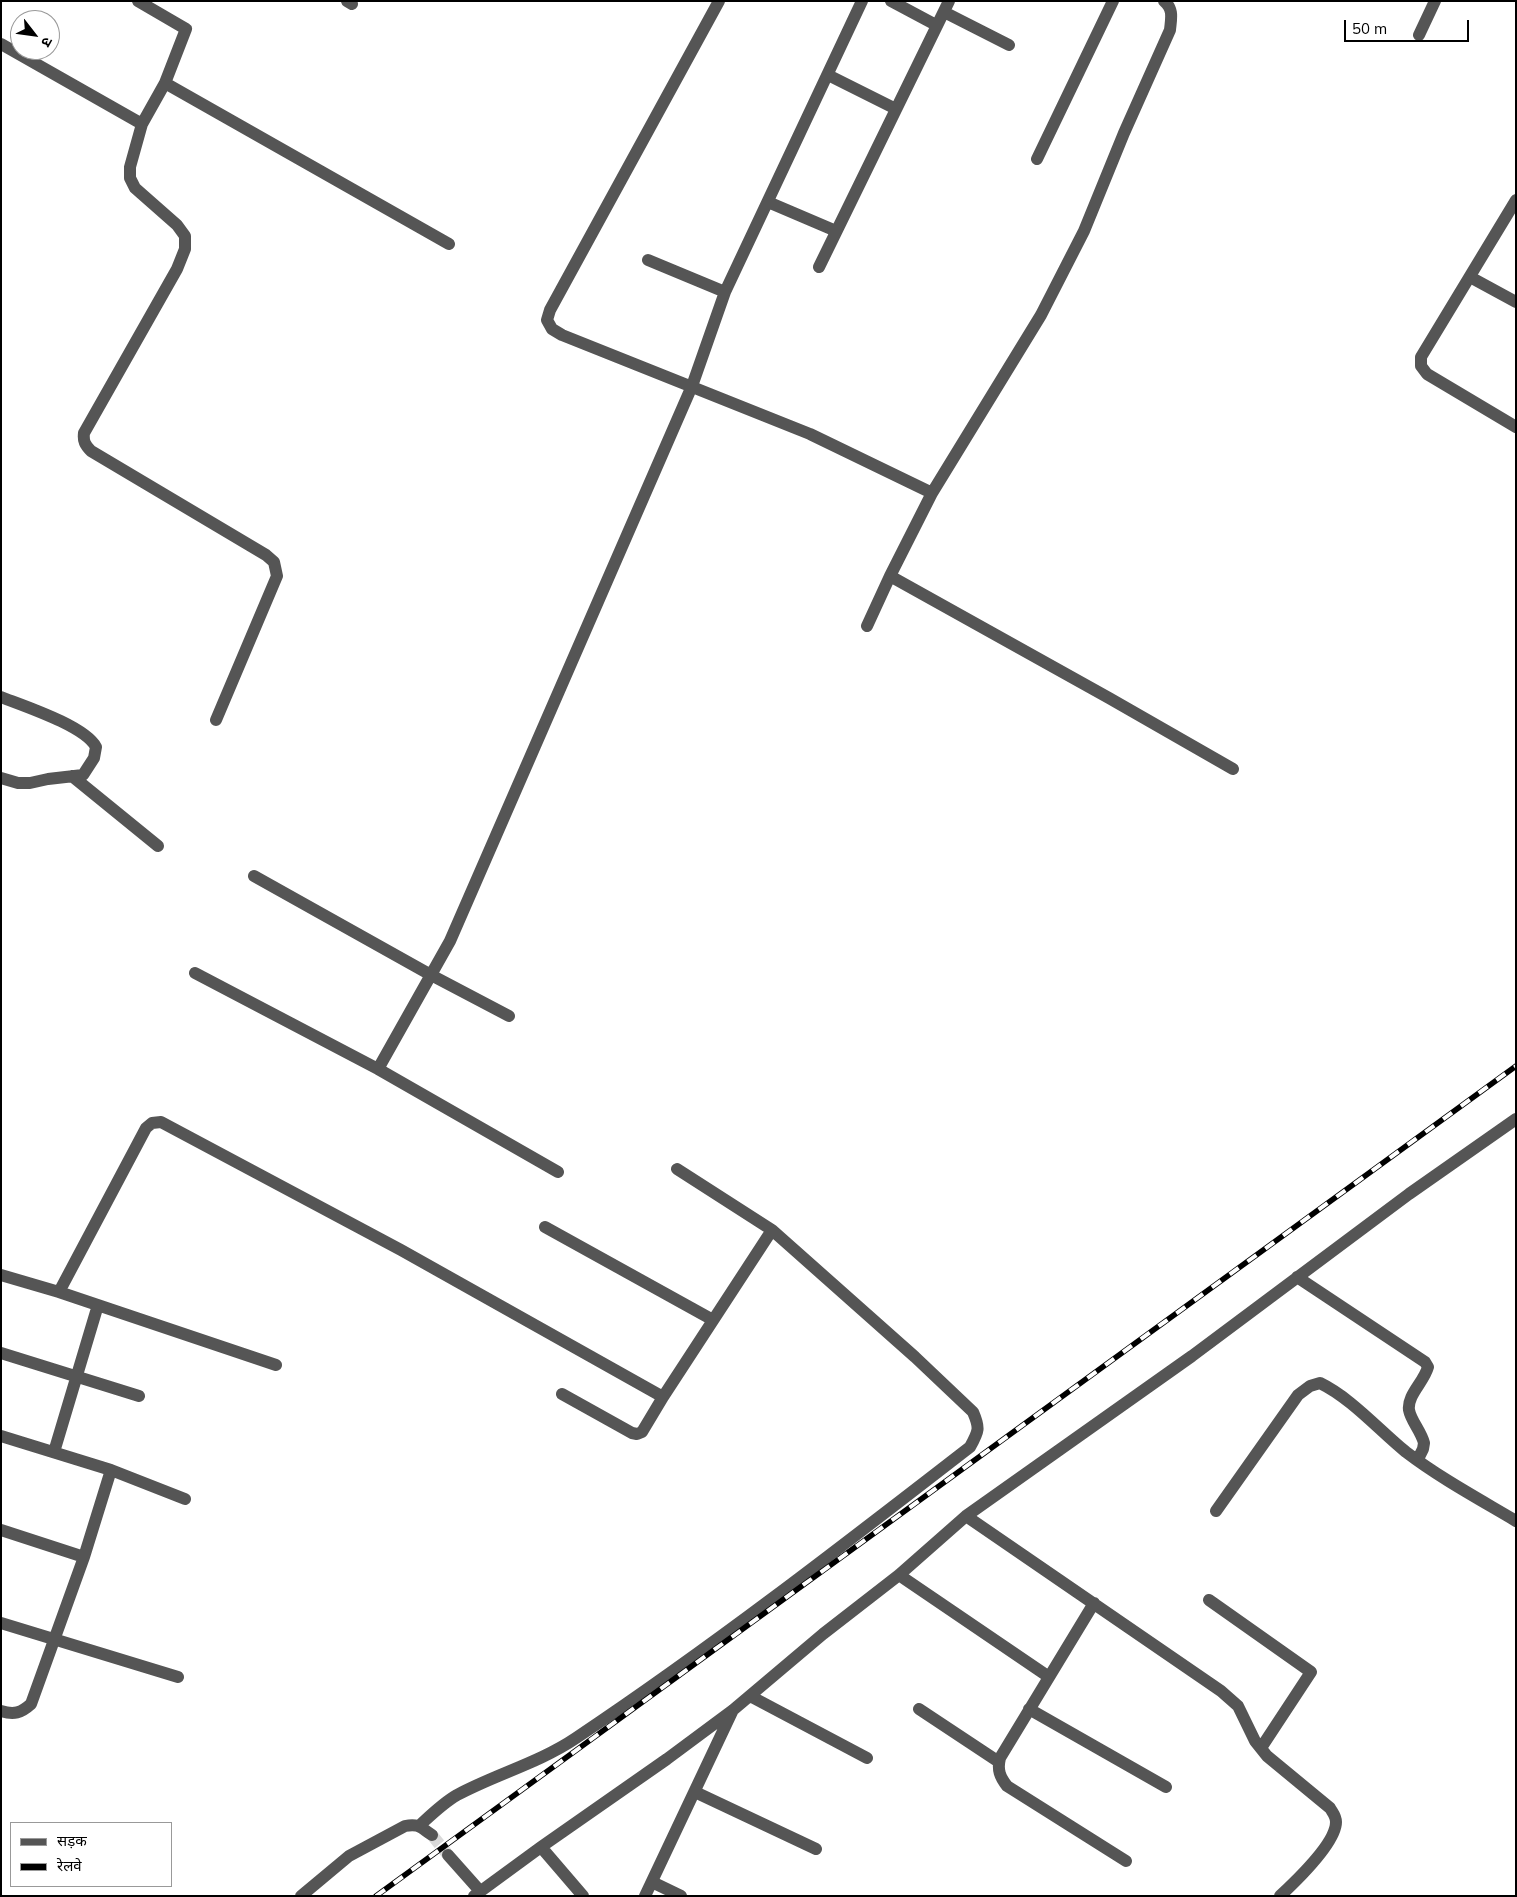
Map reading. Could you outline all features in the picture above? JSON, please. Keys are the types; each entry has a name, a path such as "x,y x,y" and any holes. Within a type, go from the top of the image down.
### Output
{"street":[{"path":"138,1 155,5 186,29 165,83 142,124 130,167 130,178 135,188 177,225 185,236 185,249 177,269 84,433 84,440 86,446 91,451 266,555 274,562 277,576 216,720"},
{"path":"719,1 608,202 550,310 547,320 552,329 562,334 810,434 932,493"},
{"path":"378,1069 450,941 692,386 725,292 862,1"},
{"path":"891,1 936,25"},
{"path":"1037,159 1113,1"},
{"path":"868,626 890,576 932,493 1041,314 1084,231 1124,133 1170,30 1172,16 1169,5 1164,1"},
{"path":"1419,35 1435,1"},
{"path":"819,267 946,7 1009,45"},
{"path":"1,44 142,124"},
{"path":"828,75 896,109"},
{"path":"165,83 449,244"},
{"path":"1516,200 1421,358 1421,366 1427,374 1516,427"},
{"path":"768,202 836,231"},
{"path":"648,260 725,292"},
{"path":"1470,277 1516,302"},
{"path":"890,576 1233,769"},
{"path":"1,696 68,724 92,739 96,746 94,758 83,774 30,783 18,783 1,778"},
{"path":"72,776 158,846"},
{"path":"254,876 431,975 509,1016"},
{"path":"195,973 378,1069 558,1172"},
{"path":"448,1855 477,1894 733,1710 823,1634 899,1575 966,1516 1192,1356 1297,1277 1516,1118"},
{"path":"59,1292 146,1128 152,1123 161,1122 401,1250 663,1397"},
{"path":"419,1826 441,1806 457,1795 536,1761 574,1739 708,1646 859,1534 970,1447 977,1435 979,1426 973,1412 915,1357 772,1230 677,1169"},
{"path":"545,1227 713,1320"},
{"path":"562,1394 632,1433 642,1432 772,1230"},
{"path":"1,1274 276,1365"},
{"path":"1297,1277 1425,1362 1428,1368 1414,1393 1409,1410 1424,1443 1418,1460"},
{"path":"54,1452 98,1306"},
{"path":"1,1353 139,1396"},
{"path":"1216,1511 1298,1395 1310,1386 1320,1383 1335,1390 1418,1460 1440,1476 1516,1521"},
{"path":"1,1436 111,1470 185,1499"},
{"path":"1,1711 12,1714 23,1711 31,1704 84,1557 111,1470"},
{"path":"966,1516 1094,1602 1221,1691 1238,1706 1255,1741 1267,1756 1330,1808 1335,1815 1336,1824 1333,1833 1325,1847 1280,1896"},
{"path":"1,1530 84,1557"},
{"path":"899,1575 1049,1677"},
{"path":"1209,1600 1311,1672 1261,1748"},
{"path":"1094,1602 1000,1758 998,1768 1001,1778 1007,1786 1126,1861"},
{"path":"1,1623 54,1641 178,1677"},
{"path":"750,1696 868,1758"},
{"path":"919,1709 999,1762"},
{"path":"1029,1709 1166,1787"},
{"path":"645,1896 733,1710"},
{"path":"695,1792 816,1849"},
{"path":"301,1896 349,1856 405,1826 414,1824 432,1836"},
{"path":"540,1847 583,1896"},
{"path":"652,1882 680,1896"}],"tunnel":[{"path":"432,1835 448,1855"}],"railway":[{"path":"376,1896 1516,1066"}]}
